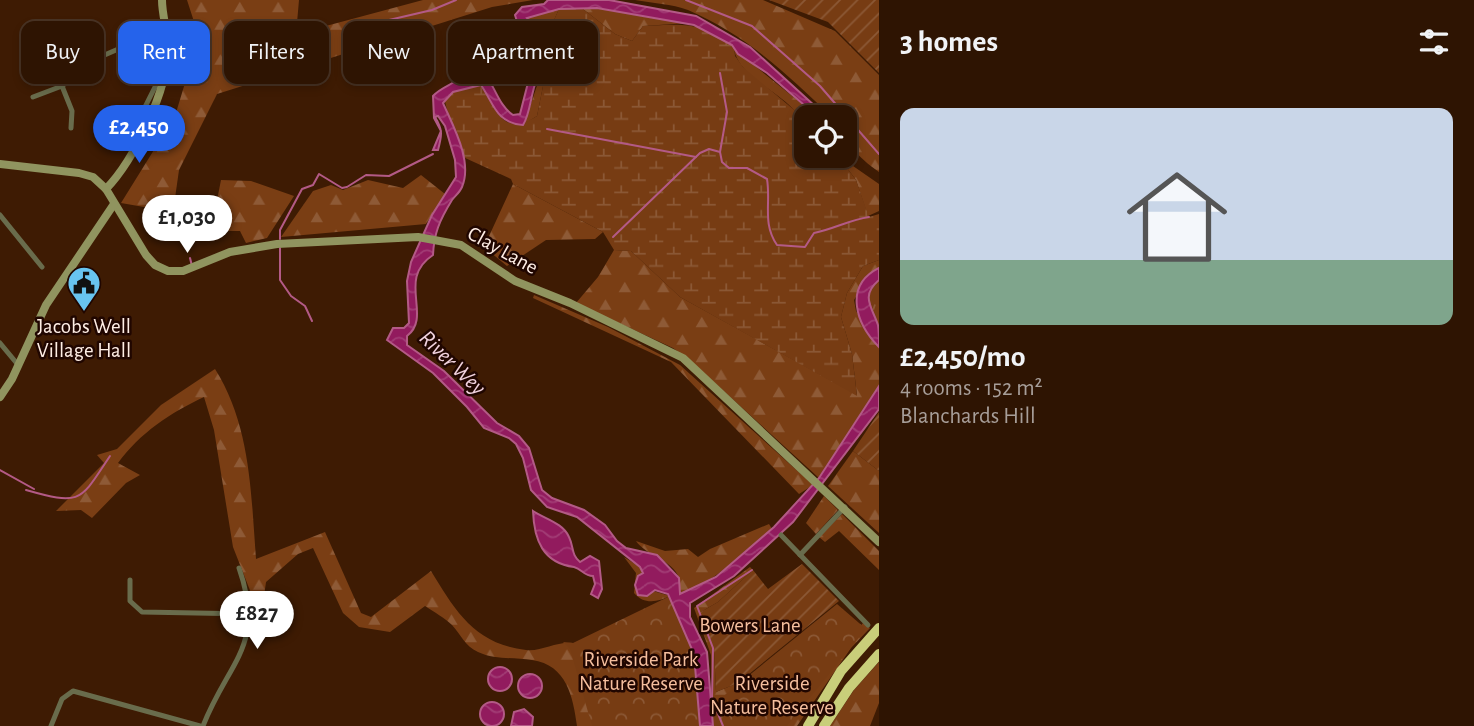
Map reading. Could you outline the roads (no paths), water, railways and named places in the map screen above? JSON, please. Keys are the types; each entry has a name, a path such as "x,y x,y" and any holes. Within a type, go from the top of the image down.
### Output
{"highway":[{"path":"808,726 841,671 879,628"},
{"path":"824,726 849,688 879,654"}],"street":[{"path":"162,0 163,21"},
{"path":"33,97 62,86 93,60 118,49"},
{"path":"0,164 83,174 93,177 106,189 148,122 161,84"},
{"path":"62,86 72,111 71,128"},
{"name":"Clay Lane","path":"106,189 149,258 168,271 183,271 230,252 280,244 423,238 468,248 515,281 570,303 674,353 878,538"},
{"path":"1,393 19,366 46,305 114,204"},
{"path":"0,215 42,267"},
{"path":"0,343 19,366"},
{"path":"800,555 842,505"},
{"path":"781,535 868,625"},
{"path":"51,726 62,699 74,691 202,726 244,648 250,614 239,568"},
{"path":"130,580 130,601 142,612 250,614"}],"water":[{"path":"548,0 609,0 696,16 750,47 814,105 804,105 767,73 738,54 732,45 694,25 597,8 559,9 527,18 531,21 517,21 515,15 522,7 544,4"},
{"path":"450,84 491,84 505,108 513,115 520,114 528,84 535,84 523,125 507,121 501,116 481,85 453,92 443,103 460,144 465,177 461,189 441,221 433,255 422,265 417,275 417,318 414,328 407,336 407,345 444,371 497,423 519,436 529,448 542,490 552,498 584,510 605,525 626,548 657,555 679,578 680,594 716,577 774,527 819,478 879,386 879,409 793,522 734,576 690,603 690,617 707,652 713,726 700,726 694,654 668,594 655,590 647,596 638,595 635,585 638,576 643,573 640,567 577,517 547,507 531,490 523,458 516,444 509,438 484,428 433,373 387,340 393,328 404,328 409,323 407,281 411,262 432,215 456,177 455,160 445,126 438,116 435,117 441,130 434,118 433,96"},
{"path":"441,131 438,150 433,150"},
{"path":"879,268 879,280 870,291 869,302 878,325 879,347 859,317 857,295 868,276"},
{"path":"533,511 563,528 569,537 575,557 580,562 590,556 599,561 602,589 598,598 591,594 595,584 593,576 555,561 542,548 535,531"},
{"path":"500,667 508,671 512,679 508,687 500,691 492,687 488,679 492,671"},
{"path":"530,674 538,678 542,686 538,694 530,698 522,694 518,686 522,678"},
{"path":"492,702 500,706 504,714 500,722 492,726 484,722 480,714 484,706"},
{"path":"524,709 533,717 532,726 511,726 514,712"}],"waterway":[{"path":"385,21 432,10 456,0"},
{"path":"686,0 752,26 820,86 879,154"},
{"path":"720,73 727,112 720,152 722,162 729,168 747,168 767,179 768,221 777,245 805,247 814,233 869,217"},
{"path":"547,129 696,157"},
{"path":"613,237 700,153 709,149 720,152"},
{"path":"280,239 280,230 302,189 313,185 319,174 342,188 366,175 389,176 433,154"},
{"path":"280,248 280,280 291,296 305,306 312,321"},
{"path":"190,258 192,266"},
{"path":"26,490 59,498 78,496 92,483 110,456"},
{"path":"0,470 34,489"},
{"path":"723,726 712,699 713,648 697,606 752,570"}],"place":[{"name":"Jacobs Well Village Hall","path":"84,313"}],"water label":[{"name":"River Wey","path":"453,362"}],"park label":[{"name":"Bowers Lane","path":"750,625"},
{"name":"Riverside Park Nature Reserve","path":"641,671"},
{"name":"Riverside Nature Reserve","path":"772,695"}]}
